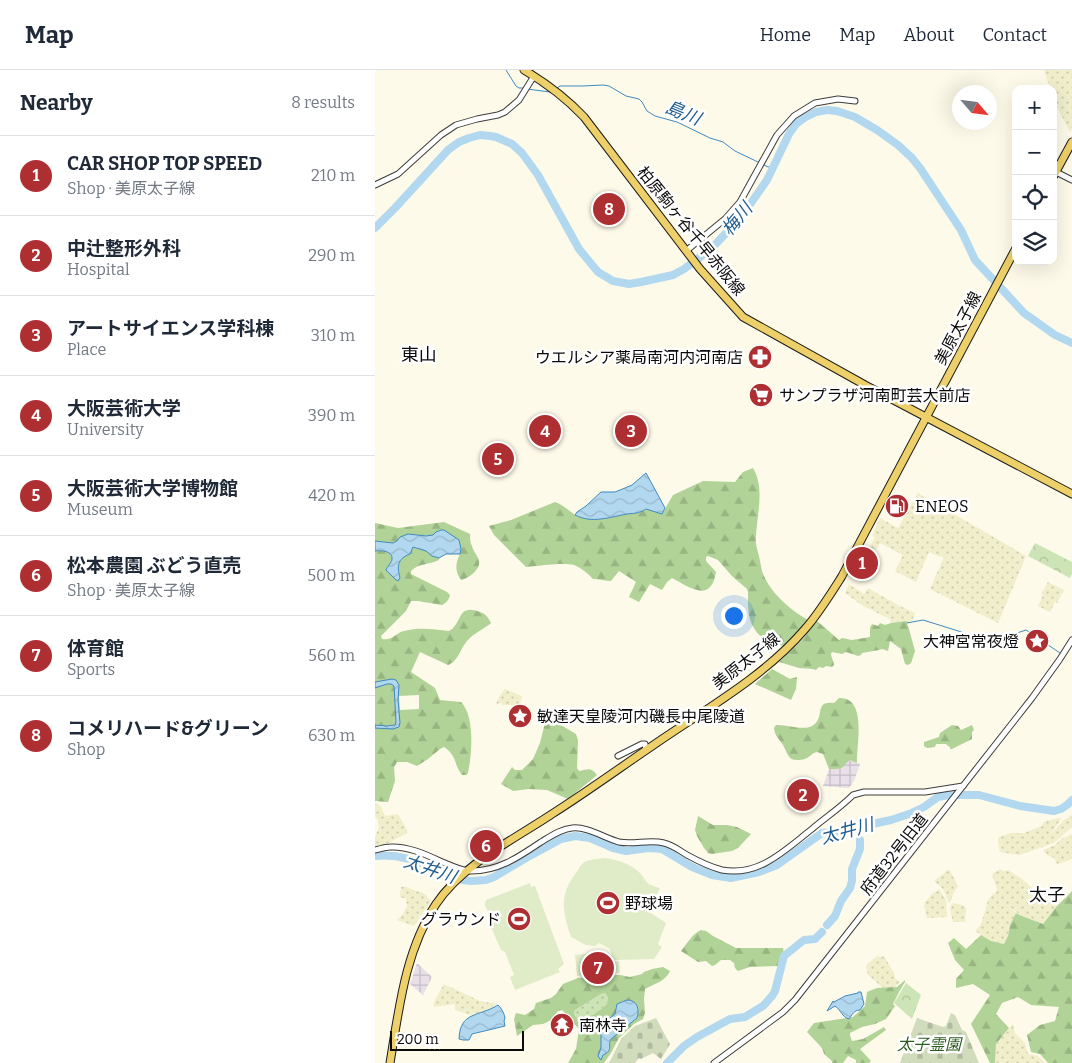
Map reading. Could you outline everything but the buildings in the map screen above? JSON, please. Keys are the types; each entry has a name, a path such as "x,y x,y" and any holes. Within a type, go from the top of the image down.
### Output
{"main road":[{"name":"柏原駒ヶ谷千早赤阪線","path":"524,70 557,92 583,116 700,269 743,317 1072,494"},
{"path":"1057,171 1072,142"},
{"name":"美原太子線","path":"390,1063 405,977 412,957 436,904 456,882 487,855 554,813 730,694 768,666 804,631 820,611 842,576 1012,255"}],"street":[{"path":"375,185 398,174 441,135 457,125 498,115 512,107 534,76"},
{"path":"687,252 725,219 740,202 777,135 794,116 815,104 838,99 855,101"},
{"path":"1057,176 1072,180"},
{"name":"府道32号旧道","path":"714,1063 783,1012 795,1000 1032,698 1072,640"},
{"path":"618,756 642,744 645,744 646,750"},
{"path":"375,850 389,847 408,849 429,856 466,873 487,870 513,860 552,835 573,828 582,829 618,842 655,841 665,843 700,862 722,870 749,870 772,860 853,795 864,792 925,792 961,788"}],"shaded area":[{"path":"1044,70 1072,70 1072,128 1070,132 1057,107 1057,85 1049,85"},
{"path":"918,493 1026,556 998,623 930,589 944,557 929,552 916,582 895,571 903,555 880,543 876,550 869,548 875,537 872,536 880,518 898,528"},
{"path":"1048,582 1064,590 1050,612 1038,606 1043,595 1041,594"},
{"path":"849,584 864,594 868,588 915,613 912,621 907,623 905,621 891,623 890,619 863,606 845,593"},
{"path":"505,689 522,696 520,705 496,704"},
{"path":"850,760 860,764 854,781 849,788 823,786 829,769 838,769"},
{"path":"375,803 380,805 385,816 398,814 407,833 385,845 375,847 375,837 379,827 378,820 375,817"},
{"path":"1072,815 1072,827 1054,843 1019,855 1000,852 999,850 1003,849 999,849 999,837 1011,833 1024,833 1041,826 1045,821 1061,819 1050,835 1064,820"},
{"path":"1072,834 1072,858 1057,864 1054,858 1047,855 1043,850"},
{"path":"949,869 958,886 949,903 943,889 934,881"},
{"path":"1000,869 1003,871 1008,870 1021,878 1045,900 1057,906 1043,924 1022,916 1005,904 1016,913 1004,944 991,941 975,931 981,924 988,900 997,890 992,874"},
{"path":"401,887 425,894 431,901 414,926 397,920 407,906 406,899 400,897"},
{"path":"939,889 946,900 947,917 927,918 925,902"},
{"path":"952,903 963,905 966,908 965,922 953,922 950,909"},
{"path":"877,956 884,956 895,978 900,982 889,993 868,975 866,965"},
{"path":"417,963 432,977 423,995 410,984"},
{"path":"444,984 480,1001 498,1004 485,1011 470,1015 455,1010 455,1004 434,1007 434,1002"},
{"path":"1013,1024 1015,1033 1025,1043 1028,1054 1038,1056 1045,1063 995,1063 996,1044"}],"green space":[{"path":"753,468 759,484 756,546 762,571 765,579 781,600 795,612 810,621 794,638 783,646 766,640 754,629 750,618 747,589 718,560 706,557 706,561 716,572 709,588 699,590 672,578 662,590 650,584 639,602 629,597 636,582 619,571 609,581 593,579 584,571 569,564 526,567 494,535 489,526 511,520 555,502 578,517 639,513 648,510 662,514 673,495 703,481 735,482 743,472"},
{"path":"444,522 470,534 473,550 478,559 478,567 470,576 461,580 457,570 457,561 460,554 451,536 444,530 426,536 408,534 393,543 375,541 375,523 398,528"},
{"path":"1035,543 1072,562 1070,578 1028,556"},
{"path":"413,547 426,551 432,556 439,558 439,560 414,568 411,574 447,592 450,597 442,605 411,601 406,611 381,636 382,639 389,639 401,632 415,629 449,631 463,612 467,610 484,614 491,623 465,643 452,663 448,665 420,652 411,672 435,688 440,700 461,702 465,708 469,716 471,736 471,756 468,773 462,775 453,757 444,747 417,766 407,762 397,762 394,767 395,781 388,802 375,801 375,551 383,551 392,556 392,560 386,570 395,579 400,578 399,564 401,560","holes":["419,695 419,709 400,710 399,696"]},
{"path":"817,621 839,640 842,638 852,640 870,637 872,624 878,626 880,623 885,625 906,621 915,651 911,663 905,664 901,649 890,641 888,651 882,649 862,653 858,656 846,652 842,654 832,652 834,665 832,667 819,667 816,670 799,668 779,662 799,643"},
{"path":"772,669 790,679 797,677 796,689 791,700 755,684"},
{"path":"839,698 848,700 854,705 857,714 859,735 857,763 850,760 841,768 829,769 823,754 817,752 802,760 790,758 775,733 774,728 776,725 804,728 812,726 816,723 824,704 834,703"},
{"path":"545,723 561,725 576,734 578,740 577,768 579,771 591,770 597,775 568,799 547,790 529,789 513,791 501,784 512,767 515,770 522,770 533,759 540,743"},
{"path":"952,725 958,726 961,730 972,725 974,730 972,732 972,739 952,749 946,744 936,744 935,747 927,748 924,746 924,742 939,737 940,733"},
{"path":"698,816 713,825 737,827 751,834 738,848 732,851 708,853 695,830"},
{"name":"野球場","path":"605,858 629,865 641,874 648,883 660,888 649,912 666,923 658,944 662,947 654,959 615,960 610,949 599,943 595,946 586,945 571,937 564,910 565,894 568,887 584,862"},
{"name":"グラウンド","path":"530,883 531,887 535,886 564,964 558,969 560,972 515,990 510,977 514,975 505,952 501,950 491,927 494,926 485,905 486,900"},
{"path":"1072,891 1072,1063 1048,1063 1040,1054 1031,1052 1027,1035 1040,1025 1055,1021 1059,1007 1031,1005 1018,997 1002,1003 996,1014 1009,1028 996,1044 995,1063 990,1063 971,1024 990,995 973,984 956,988 956,979 964,970 955,960 948,943 954,938 966,949 981,935 991,941 1004,944 1016,913 1043,924"},
{"path":"701,930 736,948 783,948 783,958 778,966 750,967 738,971 730,960 721,960 712,966 706,961 698,962 681,951 692,937"},
{"path":"609,953 610,962 619,961 620,973 607,972 577,976 575,955"},
{"path":"663,967 670,971 663,980 645,989 645,1013 643,1019 634,1024 619,1038 604,1063 568,1063 576,1049 579,1029 562,1010 558,1011 551,1020 543,1024 533,1025 517,1036 514,1019 516,1013 525,1015 534,1009 536,1003 551,998 556,994 563,984 578,978 606,975 630,977","holes":["605,993 608,1001 607,1004 580,1021 575,1010","630,1000 637,1006 637,1018 611,1039 608,1052 602,1057 598,1056 601,1048 601,1034 610,1018 615,1014 617,1004"]},
{"path":"905,980 893,1004 895,1006 886,1019 850,1033 852,1041 863,1039 884,1027 886,1030 860,1049 871,1061 869,1063 856,1063 856,1060 848,1056 843,1063 832,1063 824,1054 822,1048 807,1032 814,1023 853,1017 865,1006 867,992 877,988 897,987"},
{"path":"906,983 921,995 912,1019 894,1003"},
{"path":"605,993 608,1001 604,1007 582,1021 577,1018 575,1010"},
{"name":"太子霊園","path":"951,1013 955,1015 962,1030 966,1032 979,1063 900,1063 917,1018 943,1027 946,1026"},
{"path":"656,1018 670,1044 661,1059 653,1053 641,1059 639,1058 635,1063 609,1063 621,1039 635,1026"}],"water":[{"path":"646,473 665,508 662,514 646,509 637,513 601,519 581,518 575,515 601,492 615,492 625,488 632,485"},
{"path":"441,530 459,540 460,554 446,554 439,558 413,547 410,554 399,563 400,578 398,581 386,570 392,560 391,554 375,551 375,541 393,543 400,537 408,534 426,536 433,535"},
{"path":"396,680 399,685 399,727 393,729 375,728 375,725 395,725 394,686 387,684 375,688 375,682"},
{"path":"861,992 864,1004 849,1019 835,1006 827,1011 833,1001"},
{"path":"627,1000 635,1003 637,1006 637,1018 611,1039 609,1050 603,1055 601,1060 598,1056 601,1048 601,1034 610,1018 615,1014 617,1004"},
{"path":"498,1005 504,1014 505,1026 472,1034 469,1040 459,1039 460,1030 467,1019"}],"waterway":[{"name":"島川","path":"506,70 516,86 523,88"},
{"name":"島川","path":"557,88 560,86 609,86 626,96 639,99 647,111 655,116 677,122 710,138 723,142 735,151 760,163"},
{"name":"島川","path":"527,89 550,92"},
{"name":"梅川","path":"375,228 448,150 469,138 480,135 490,136 512,144 522,153 538,175 579,249 598,272 613,281 629,284 673,275 711,249 742,216 767,180 789,134 796,124 816,112 837,111 855,117 877,130 912,158 961,230 975,260 1024,313 1055,335 1072,343"},
{"name":"島川","path":"764,165 768,167 773,166"},
{"path":"907,623 923,620 968,634 990,638 1026,630 1060,653"},
{"name":"太井川","path":"375,856 387,855 410,859 463,880 486,880 561,839 575,836 590,838 613,848 626,851 648,848 662,849 692,867 712,875 731,878 759,872 777,865 822,833 891,820 924,807 938,797 948,795 979,795 1020,806 1054,811 1061,809 1072,800"},
{"path":"827,925 835,916 841,901 850,888 852,869 860,849 860,840"},
{"path":"667,1063 684,1046 697,1037 730,1019 745,1017 763,1006 775,991 784,956 804,940 815,939 822,932"}],"place":[{"name":"コメリハード&グリーン","path":"609,209"},
{"name":"ウエルシア薬局南河内河南店","path":"760,357"},
{"name":"サンプラザ河南町芸大前店","path":"761,395"},
{"name":"大阪芸術大学","path":"545,431"},
{"name":"アートサイエンス学科棟","path":"631,431"},
{"name":"大阪芸術大学博物館","path":"498,459"},
{"name":"ENEOS","path":"897,506"},
{"name":"CAR SHOP TOP SPEED","path":"862,563"},
{"name":"大神宮常夜燈","path":"1037,641"},
{"name":"敏達天皇陵河内磯長中尾陵道","path":"520,716"},
{"name":"中辻整形外科","path":"803,795"},
{"name":"松本農園 ぶどう直売","path":"486,846"},
{"name":"野球場","path":"608,903"},
{"name":"グラウンド","path":"519,919"},
{"name":"体育館","path":"598,968"},
{"name":"南林寺","path":"562,1025"}],"district":[{"name":"東山","path":"419,355"},
{"name":"太子","path":"1047,895"}]}
